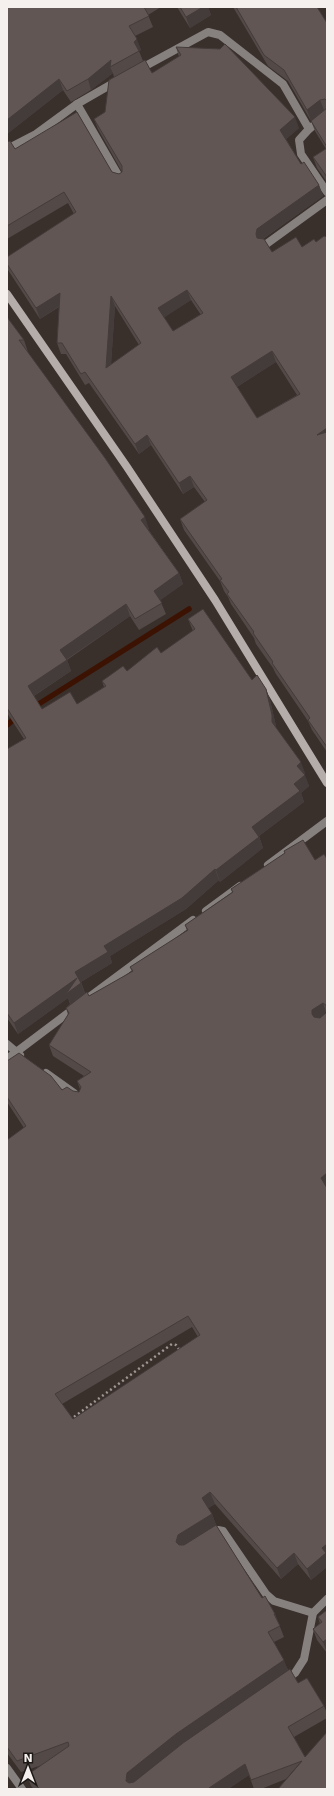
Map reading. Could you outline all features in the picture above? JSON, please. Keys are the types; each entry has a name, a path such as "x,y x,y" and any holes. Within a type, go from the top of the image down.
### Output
{"street":[{"path":"7,149 36,134 77,104 208,32 220,35 283,84 309,129"},
{"path":"77,104 121,180"},
{"path":"327,115 309,129 299,140 301,154 327,192"},
{"path":"265,245 327,200"},
{"path":"7,294 127,467 215,600 327,783"},
{"path":"264,868 327,821"},
{"path":"7,1059 244,882"},
{"path":"7,1044 29,1061"},
{"path":"41,1070 80,1098"},
{"path":"205,1539 218,1530 223,1531 266,1594 274,1601 313,1613"},
{"path":"275,1687 295,1673 304,1659 313,1613 327,1599"},
{"path":"7,1768 22,1789"}],"path":[{"path":"67,1422 172,1344 176,1345 181,1352"}],"building":[{"path":"7,7 144,7 149,16 129,26 137,39 134,42 139,51 110,67 111,60 88,79 67,91 59,79 7,120"},
{"path":"180,7 203,7 186,17"},
{"path":"236,7 317,7 327,23 327,101 325,99 320,100 307,110 284,70 264,55"},
{"path":"225,44 295,117 280,130 301,164 304,162 319,185 257,229 257,238 264,239 272,252 296,237 302,247 314,239 316,242 324,236 327,237 327,428 317,435 327,432 327,747 308,720 310,718 272,663 273,662 253,633 254,632 227,594 229,592 220,580 222,579 180,519 207,500 190,476 179,483 147,435 135,444 85,372 81,374 62,343 57,343 60,293 36,308 7,264 7,257 76,212 64,192 7,226 7,142 10,141 15,149 77,112 112,172 119,174 122,172 122,166 94,119 105,112 109,80 145,60 152,73 181,55 176,47 220,49","holes":["187,290 203,313 173,331 158,308","111,296 141,343 106,368","272,351 300,394 257,418 231,377"]},
{"path":"327,108 327,147 311,121"},
{"path":"327,148 327,177 313,157"},
{"path":"7,317 24,340 19,340 105,458 145,517 141,520 179,573 154,591 162,603 135,619 126,604 60,650 67,660 28,686 42,709 70,692 77,704 106,686 102,681 123,666 127,671 157,647 161,653 195,629 188,619 203,609 252,680 257,675 266,689 272,715 272,722 301,762 297,766 305,775 294,784 300,791 252,827 259,837 216,870 215,869 182,898 104,946 108,952 75,972 81,983 66,994 77,978 14,1023 7,1013 7,749 26,738 7,708"},
{"path":"303,840 315,860 324,854 327,859 327,1006 323,1003 312,1010 314,1017 320,1018 327,1012 327,1173 321,1178 327,1188 327,1544 322,1548 326,1553 307,1569 294,1553 277,1568 210,1492 202,1498 212,1514 178,1535 176,1542 179,1545 184,1545 216,1525 262,1598 265,1596 275,1614 280,1626 268,1632 284,1660 176,1734 127,1773 126,1781 129,1783 134,1782 183,1743 290,1669 298,1683 307,1678 324,1706 288,1727 305,1757 327,1732 327,1789 278,1789 302,1761 251,1780 245,1764 209,1789 40,1789 27,1775 69,1746 68,1742 17,1761 7,1747 7,1140 26,1126 7,1097 7,1061 19,1053 51,1076 62,1090 67,1087 73,1091 79,1092 81,1087 77,1081 91,1072 49,1045 69,1013 66,1008 87,992 89,996 133,971 130,967 188,930 185,925 233,892 231,889 285,853 284,851","holes":["188,1316 200,1335 73,1419 55,1394"]},
{"path":"327,1610 327,1639 323,1642 313,1629 322,1622 318,1617"}],"waterway":[{"path":"34,707 189,609"},
{"path":"7,725 18,716"}]}
